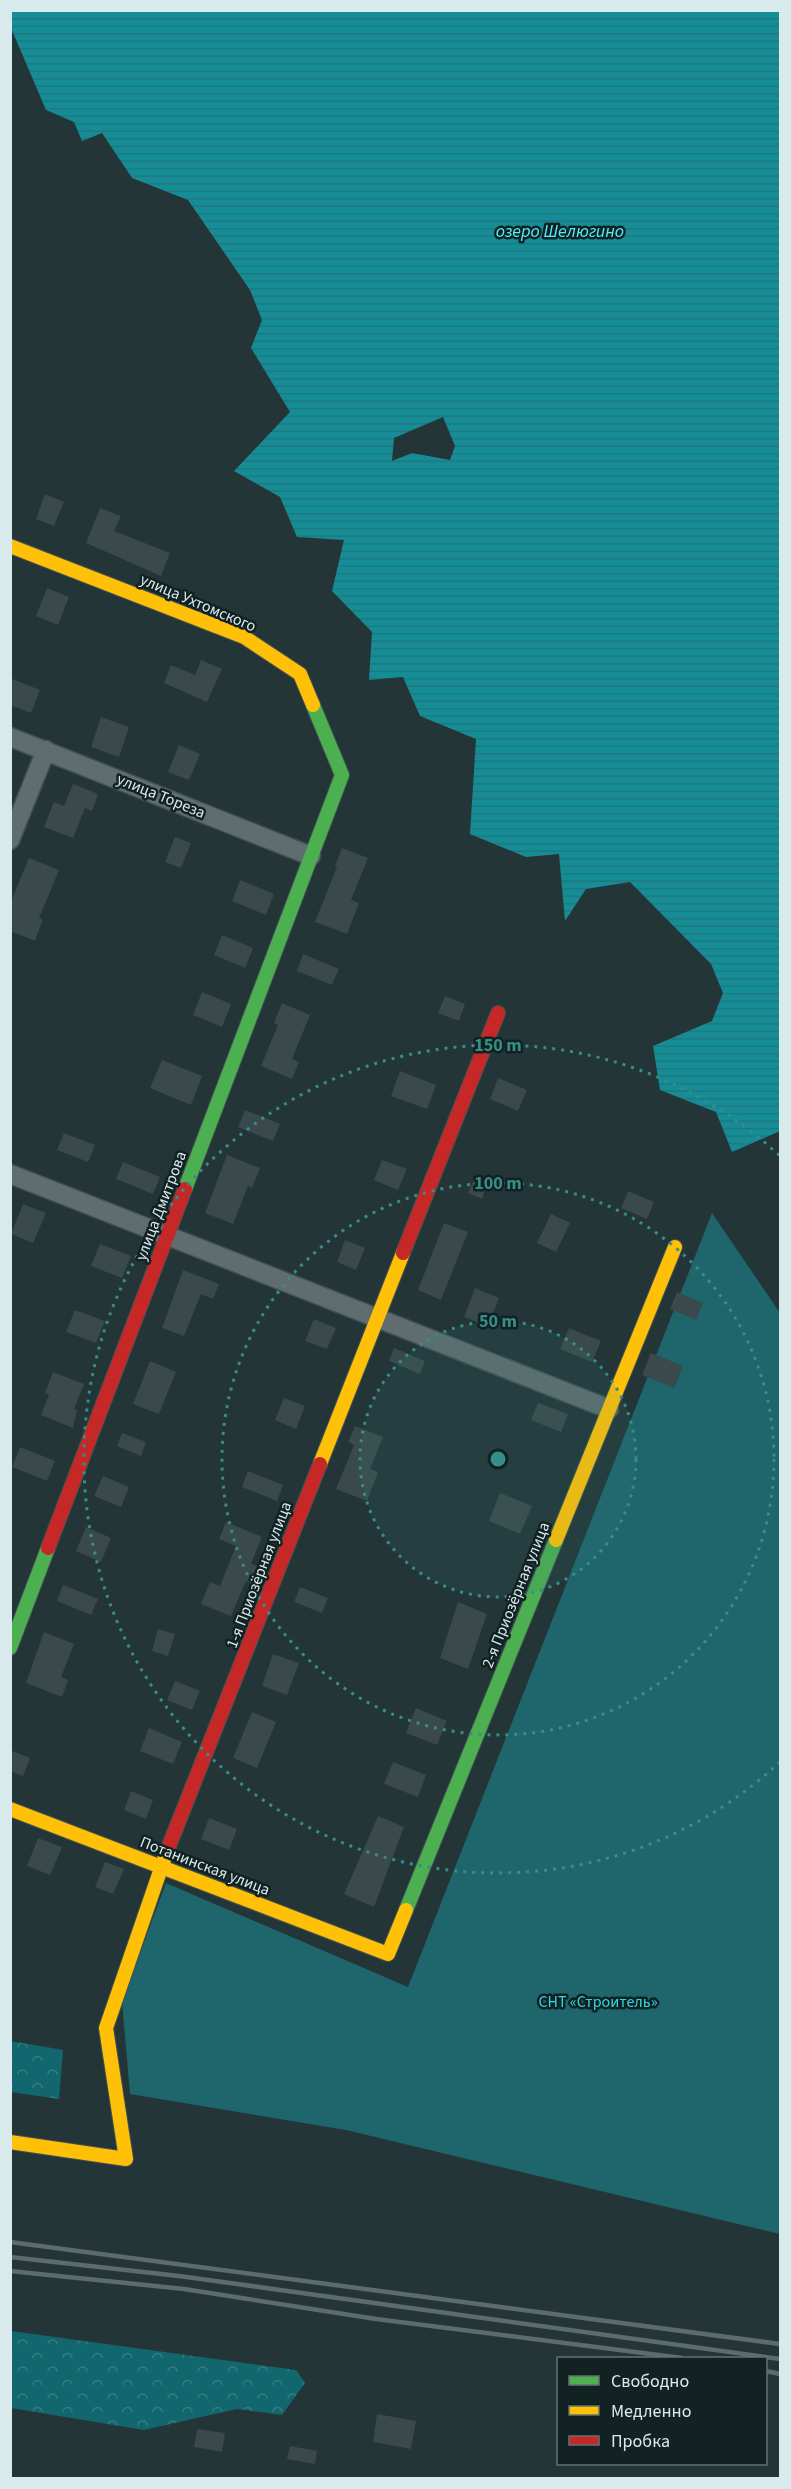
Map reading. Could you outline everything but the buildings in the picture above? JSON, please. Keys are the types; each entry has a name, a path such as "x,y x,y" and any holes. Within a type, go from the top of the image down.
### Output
{"street":[{"name":"улица Ухтомского","path":"10,546 244,637 300,674 342,775"},
{"name":"улица Тореза","path":"10,737 311,856"},
{"path":"10,840 46,750"},
{"name":"улица Дмитрова","path":"10,1648 342,775"},
{"name":"1-я Приозёрная улица","path":"10,2142 126,2159 106,2028 161,1867 498,1013"},
{"path":"10,1174 609,1409"},
{"name":"2-я Приозёрная улица","path":"388,1954 675,1247"},
{"name":"Потанинская улица","path":"10,1809 388,1954"}],"green space":[{"name":"СНТ «Строитель»","path":"712,1213 780,1313 780,2234 346,2130 130,2094 122,2002 166,1883 408,1987"},
{"path":"11,2041 63,2050 59,2099 11,2092"},
{"path":"11,2331 296,2370 305,2383 282,2415 237,2409 144,2430 11,2408"}],"water":[{"name":"озеро Шелюгино","path":"10,11 780,11 780,1131 732,1152 716,1112 660,1090 653,1046 712,1021 723,993 711,964 630,882 586,889 565,921 559,854 526,857 470,834 476,739 420,716 403,677 369,680 372,632 332,591 344,540 297,537 280,497 234,471 290,412 251,348 262,320 250,290 188,200 132,178 102,133 82,141 74,122 46,110 11,28","holes":["443,417 455,446 450,460 412,453 392,461 394,438"]}],"railway":[{"path":"10,2242 780,2344"},
{"path":"10,2257 179,2276 766,2357"},
{"path":"10,2271 184,2289 376,2319 674,2357"},
{"path":"767,2357 780,2359"},
{"path":"767,2371 780,2374"}],"traffic: fast":[{"path":"185,1189 342,775 313,705"},
{"path":"406,1910 556,1540"},
{"path":"10,1648 48,1548"}],"traffic: slow":[{"path":"10,546 244,637 300,674 313,705"},
{"path":"556,1540 675,1247"},
{"path":"320,1464 403,1253"},
{"path":"10,1809 388,1954 406,1910"},
{"path":"10,2142 126,2159 106,2028 167,1851"}],"traffic: jam":[{"path":"403,1253 498,1013"},
{"path":"48,1548 185,1189"},
{"path":"167,1851 320,1464"}]}
